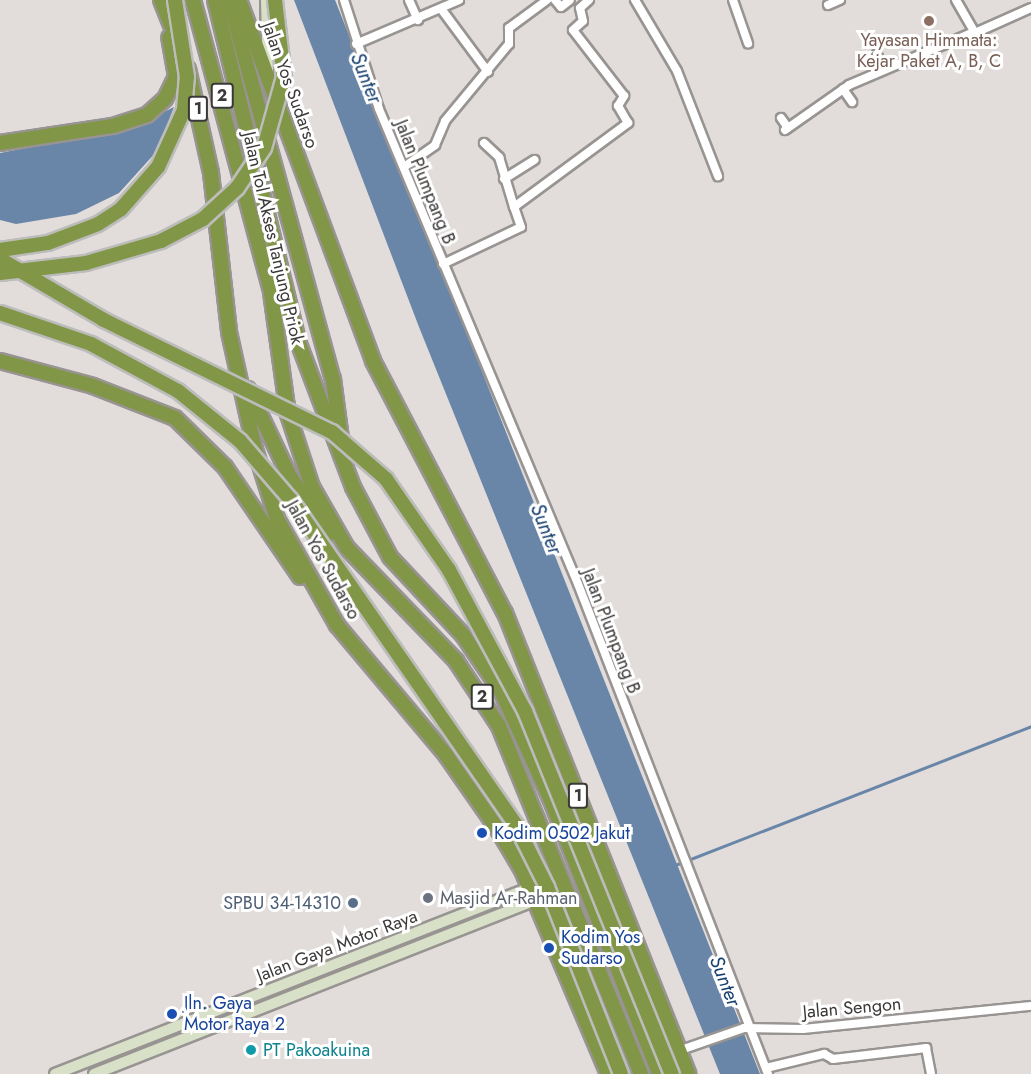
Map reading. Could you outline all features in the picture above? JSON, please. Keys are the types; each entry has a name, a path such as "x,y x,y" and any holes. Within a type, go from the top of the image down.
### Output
{"highway":[{"path":"0,143 113,126 147,115 174,84 172,45 154,0"},
{"name":"Jalan Yos Sudarso","path":"161,0 198,104 229,332 264,485 296,554 337,625 458,771 532,894 608,1074"},
{"path":"0,250 48,243 98,224 122,209 158,167 184,110 187,77 175,0"},
{"name":"Jalan Tol Akses Tanjung Priok","path":"194,0 271,292 291,425 321,508 347,548 456,662 482,697 565,880 641,1074"},
{"name":"Jalan Tol Akses Tanjung Priok","path":"215,0 299,344 343,459 390,557 463,635 501,691 581,875 659,1074"},
{"path":"229,0 333,379 343,459"},
{"name":"Jalan Yos Sudarso","path":"239,0 269,75 373,361 505,613 688,1074"},
{"path":"0,273 86,263 162,241 203,219 237,188 264,148 284,77 275,0"},
{"path":"0,259 115,325 332,432 386,479 449,570 525,711 672,1074"},
{"path":"0,313 58,330 144,370 211,415 285,493 516,825 547,887 621,1074"},
{"path":"229,332 252,400 289,475 321,526 347,548"},
{"path":"0,361 30,368 158,409 194,432 225,467 337,625"}],"street":[{"path":"266,0 269,75"},
{"name":"Jalan Plumpang B","path":"344,0 356,44 404,167 578,584 678,846 753,1027 767,1071"},
{"path":"410,0 418,20"},
{"path":"356,44 442,10 459,0"},
{"path":"404,167 435,145 445,121 488,72 508,44 509,28 536,3 547,0"},
{"path":"555,0 561,7 570,0"},
{"path":"514,207 628,123 618,106 624,96 573,30 583,21 580,8 589,0"},
{"path":"635,0 677,71 718,176"},
{"path":"733,0 748,43"},
{"path":"828,5 840,0"},
{"path":"956,0 974,32"},
{"path":"781,118 787,129 843,89 882,70 1031,8"},
{"path":"442,10 488,72"},
{"path":"877,54 882,70"},
{"path":"843,89 852,102"},
{"path":"443,264 521,227 504,179 499,157 484,143"},
{"path":"504,179 534,160"},
{"name":"Jalan Gaya Motor Raya","path":"55,1074 448,920 532,894"},
{"name":"Jalan Gaya Motor Raya","path":"94,1074 453,932 532,894"},
{"path":"448,920 453,932"},
{"name":"Jalan Sengon","path":"678,1051 744,1028 803,1029 1031,1006"},
{"path":"167,1030 172,1043"},
{"path":"767,1071 824,1054 833,1059 926,1048 931,1074"}],"water":[{"path":"294,0 335,0 760,1074 720,1074 419,327"},
{"path":"174,107 157,151 119,193 76,214 16,224 0,220 0,153 131,128"}],"waterway":[{"path":"675,865 1031,726"}],"place":[{"name":"Yayasan Himmata: Kejar Paket A, B, C","path":"929,21"},
{"name":"Kodim 0502 Jakut","path":"482,833"},
{"name":"Masjid Ar-Rahman","path":"428,898"},
{"name":"SPBU 34-14310","path":"353,903"},
{"name":"Kodim Yos Sudarso","path":"549,948"},
{"name":"Jln. Gaya Motor Raya 2","path":"172,1014"},
{"name":"PT Pakoakuina","path":"251,1050"}],"water label":[{"name":"Sunter","path":"366,78"},
{"name":"Sunter","path":"546,529"},
{"name":"Sunter","path":"725,981"}]}
